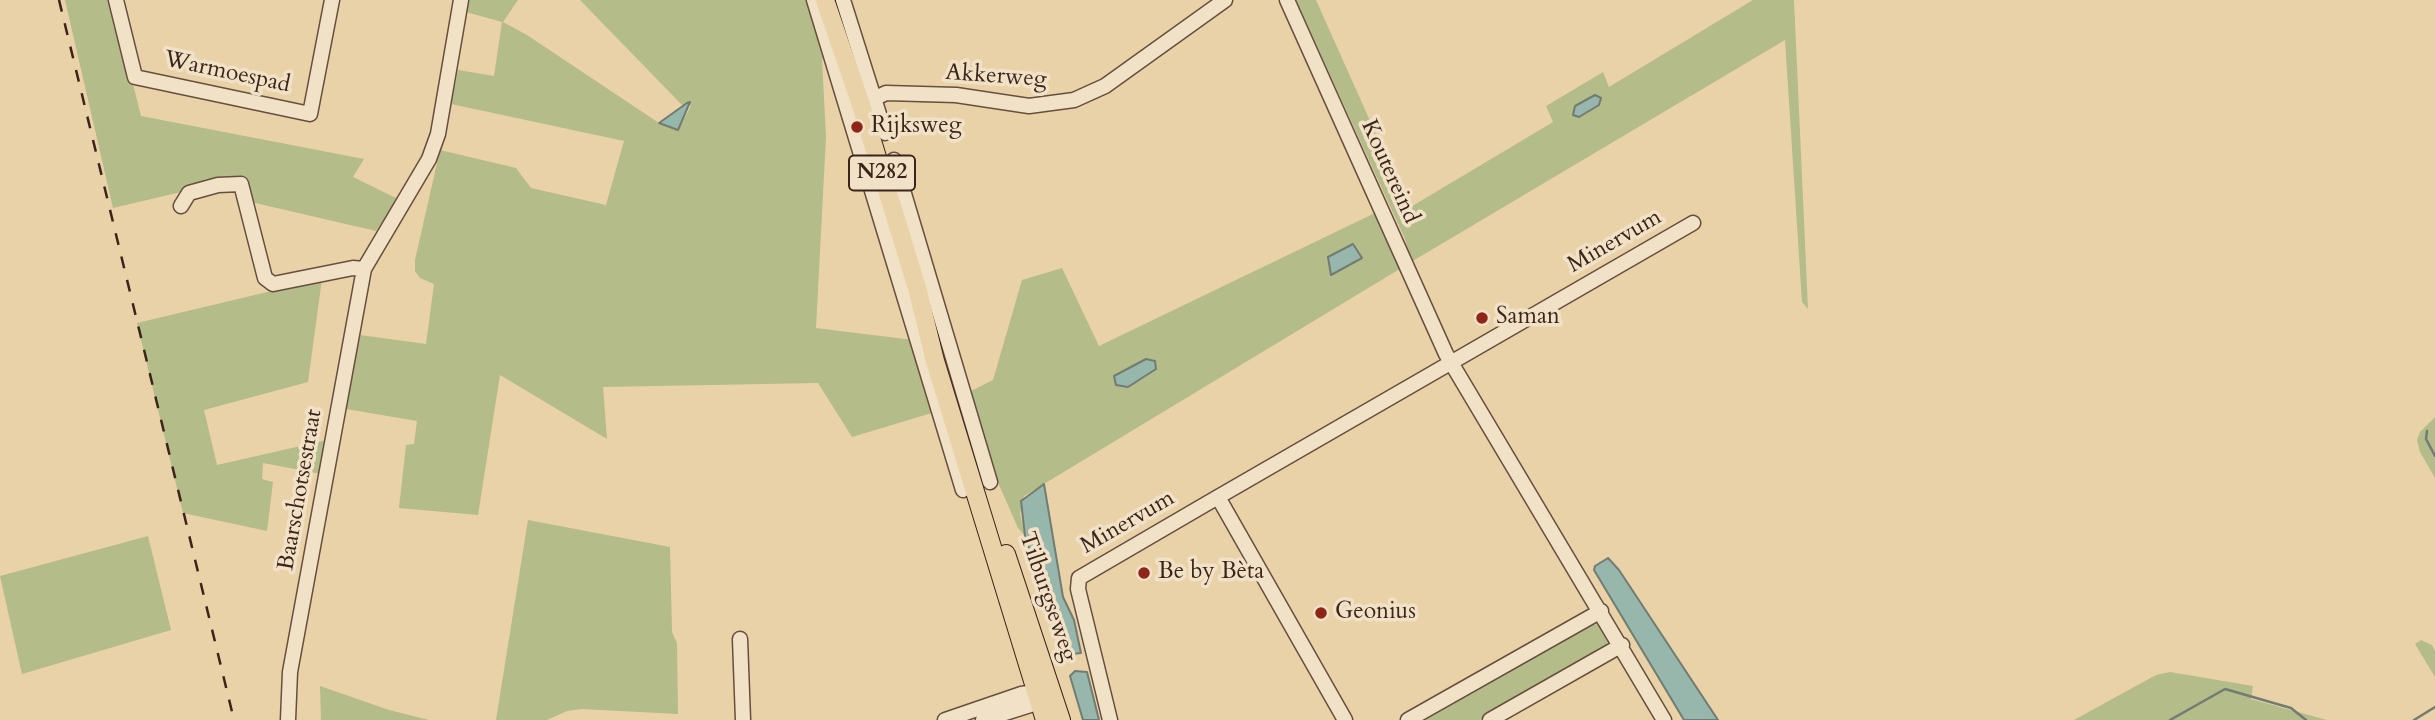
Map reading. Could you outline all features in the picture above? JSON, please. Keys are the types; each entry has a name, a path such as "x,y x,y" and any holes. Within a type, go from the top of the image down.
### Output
{"main road":[{"name":"N282","path":"825,0 867,101 923,286 935,361 978,489"},
{"name":"N282","path":"835,0 847,57"},
{"name":"Tilburgseweg","path":"978,489 1043,694 1045,720"},
{"name":"Tilburgseweg","path":"1043,694 1061,720"}],"street":[{"name":"Warmoespad","path":"116,0 135,77 310,114 332,0"},
{"name":"Baarschotsestraat","path":"288,720 290,672 364,269 429,159 438,134 461,0"},
{"path":"814,0 935,361"},
{"path":"843,0 867,101 885,133"},
{"name":"Akkerweg","path":"867,101 886,93 956,95 1029,106 1074,100 1105,86 1225,0"},
{"name":"Koutereind","path":"1287,0 1450,363"},
{"path":"894,160 923,286 978,489"},
{"path":"181,206 189,193 218,185 240,184 265,278 273,284 353,268 364,269"},
{"name":"Minervum","path":"1110,720 1078,589 1079,578 1693,223"},
{"path":"1450,363 1622,645 1664,720"},
{"path":"1217,497 1345,720"},
{"path":"1408,720 1601,611"},
{"path":"740,639 743,720"},
{"path":"1490,720 1622,645"},
{"path":"945,720 1043,694"},
{"path":"983,720 1043,694"}],"green space":[{"path":"65,0 112,0 141,116 364,159 353,177 398,199 376,231 251,202 245,177 113,208"},
{"path":"468,0 518,0 503,22 527,35 659,123 678,130 691,106 687,103 683,106 580,0 810,0 827,57 822,59 826,137 816,328 913,340 935,412 852,437 818,383 603,387 607,439 500,375 478,515 399,508 406,445 414,444 417,421 346,409 360,335 426,344 434,284 420,278 415,271 415,260 440,150 516,168 531,188 606,205 624,141 451,104 458,70 494,76 502,22 466,12"},
{"path":"1296,0 1316,0 1409,208 1553,122 1546,106 1603,72 1609,87 1753,0 1794,0 1808,309 1802,302 1785,40 1411,262 1405,239","holes":["1595,95 1599,97 1599,105 1579,117 1575,106"]},
{"path":"1375,213 1403,267 1024,496 1020,514 1025,536 1018,528 996,478 969,392 993,380 1022,280 1062,268 1099,346"},
{"path":"322,279 308,382 204,410 217,465 327,440 321,474 263,463 262,479 273,482 267,531 183,513 137,323"},
{"path":"2435,417 2435,478 2420,452 2417,440 2420,432"},
{"path":"528,520 670,547 672,632 677,643 678,714 582,709 567,711 547,720 496,720"},
{"path":"148,536 171,630 22,674 0,576"},
{"path":"1598,624 1607,633 1608,642 1600,652 1480,720 1416,720 1581,628"},
{"path":"2421,640 2432,645 2435,651 2435,677 2415,644"},
{"path":"2170,672 2253,686 2251,699 2327,720 2074,720 2156,675"},
{"path":"320,686 389,710 429,720 321,720"}],"water":[{"path":"1595,95 1601,98 1599,105 1579,117 1573,115 1575,106"},
{"path":"690,102 678,130 659,123 687,103"},
{"path":"1353,244 1362,258 1331,275 1328,257"},
{"path":"1146,359 1155,361 1156,369 1128,387 1116,385 1114,376"},
{"path":"1044,484 1063,597 1074,620 1081,653 1064,655 1025,536 1021,501"},
{"path":"1608,558 1619,570 1718,720 1684,720 1594,570 1595,566"},
{"path":"1075,671 1087,672 1099,720 1083,720 1070,676"}],"waterway":[{"path":"2427,431 2426,439 2435,456"},
{"path":"2170,720 2225,689 2291,708 2306,720"},
{"path":"2414,720 2435,707"}],"railway":[{"path":"59,0 234,720"}],"place":[{"name":"Rijksweg","path":"857,127"},
{"name":"Saman","path":"1482,318"},
{"name":"Be by Bèta","path":"1144,573"},
{"name":"Geonius","path":"1321,613"}]}
